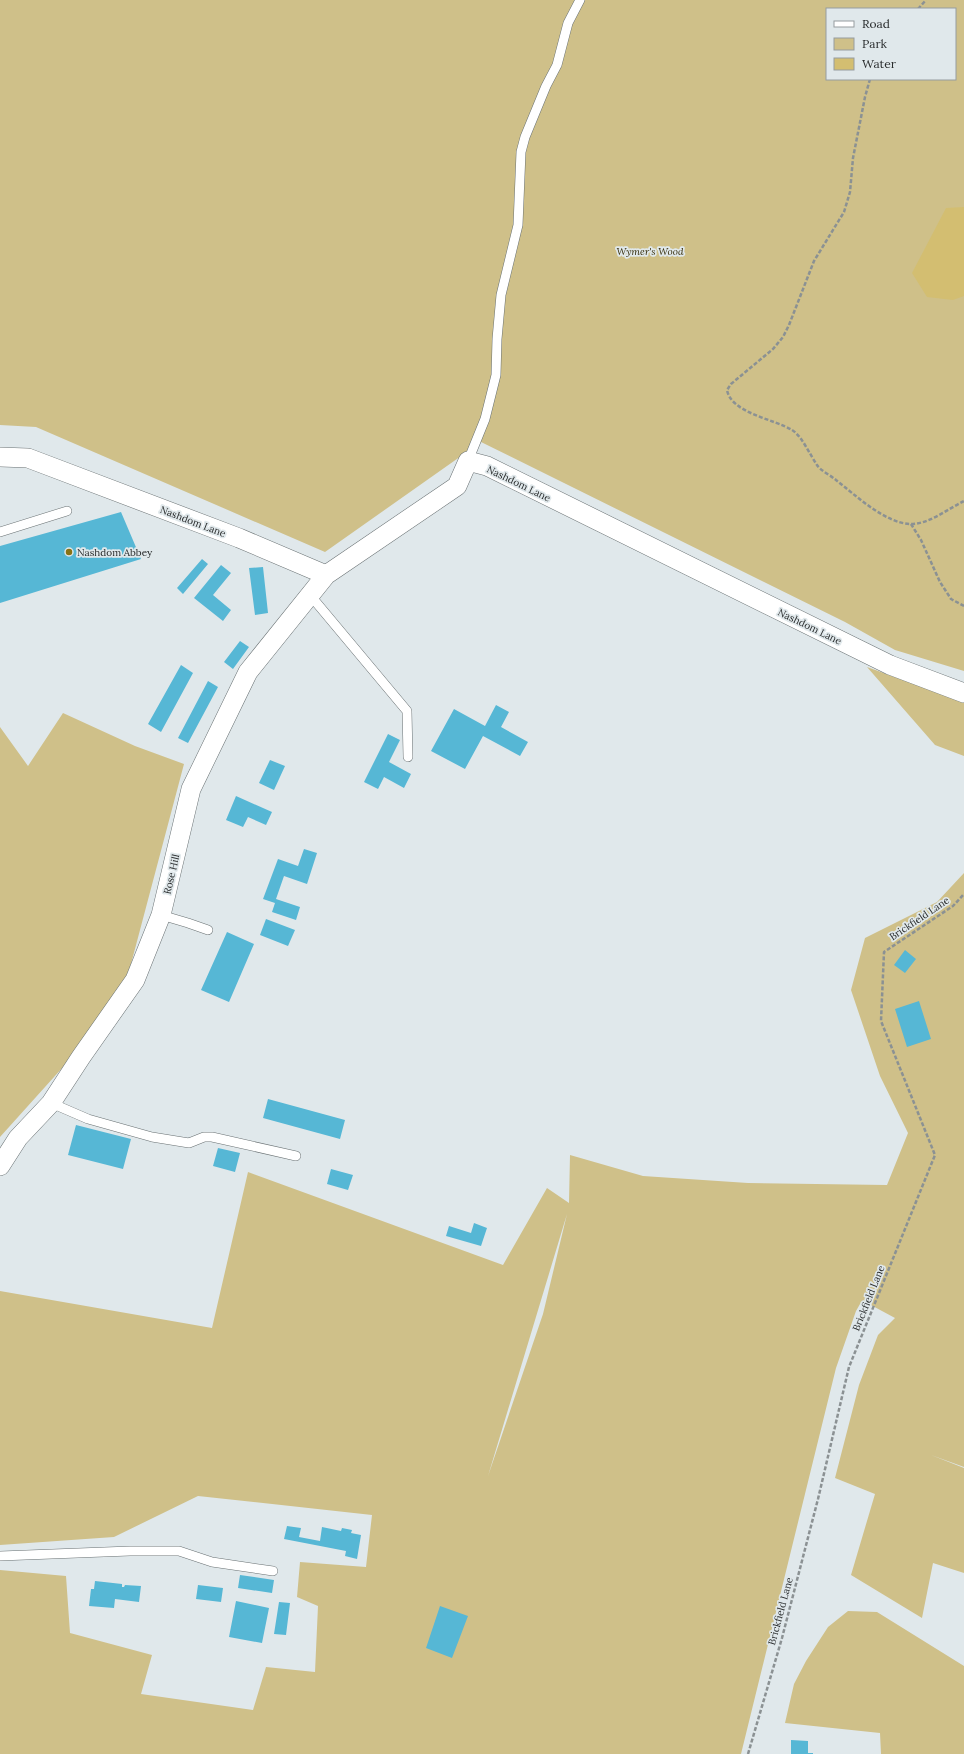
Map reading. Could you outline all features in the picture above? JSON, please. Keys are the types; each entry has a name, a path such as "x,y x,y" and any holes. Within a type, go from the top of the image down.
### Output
{"street":[{"name":"Nashdom Lane","path":"0,457 28,458 239,538 326,574"},
{"path":"326,574 457,486 468,461"},
{"name":"Nashdom Lane","path":"468,461 487,466 890,665 964,693"},
{"name":"Rose Hill","path":"0,1166 18,1138 51,1103 81,1057 136,980 161,916 191,789 248,672 326,574"}],"lane":[{"path":"468,461 485,419 496,375 496,339 501,295 518,225 521,152 525,137 546,86 557,65 568,23 580,0"},
{"path":"0,532 67,511"},
{"path":"310,595 407,711 408,757"},
{"path":"161,916 208,930"},
{"path":"51,1103 88,1119 152,1136 189,1143 204,1137 212,1137 296,1156"},
{"path":"0,1556 130,1551 179,1552 212,1562 272,1571"}],"path":[{"path":"919,8 926,0"},
{"path":"870,80 853,158 850,192 844,212 814,261 783,337 773,349 731,384 726,390 732,401 752,415 773,421 793,431 811,454 817,466 866,505 896,521 911,524 927,520 964,501"},
{"path":"911,524 921,540 940,582 951,599 964,606"},
{"name":"Brickfield Lane","path":"748,1754 786,1623 818,1499 849,1367 935,1155 881,1021 884,952 953,906 964,894"}],"green space":[{"name":"Wymer's Wood","path":"0,0 964,0 964,671 895,650 845,622 481,442 325,552 36,427 0,425"},
{"path":"867,667 964,702 964,756 935,745"},
{"path":"63,713 135,746 184,764 127,979 63,1067 0,1137 0,727 28,766"},
{"path":"964,873 964,1467 931,1455 964,1468 964,1573 933,1563 922,1618 851,1575 875,1494 835,1478 859,1385 878,1335 895,1318 869,1304 860,1304 856,1311 836,1368 741,1754 0,1754 0,1570 66,1576 70,1633 152,1655 141,1694 253,1710 266,1667 315,1672 318,1606 297,1597 300,1562 366,1567 372,1515 198,1496 114,1537 0,1545 0,1291 212,1328 248,1172 503,1265 547,1188 569,1203 570,1155 643,1176 748,1183 887,1185 908,1133 880,1076 851,990 865,938 937,902","holes":["567,1214 543,1314 488,1476"]},
{"path":"848,1611 877,1612 964,1666 964,1754 881,1754 880,1733 785,1723 794,1684 806,1661 828,1627"}],"water":[{"path":"964,207 964,296 953,300 927,297 912,273 946,208"}],"building":[{"name":"Nashdom Abbey","path":"121,512 141,559 0,603 0,546"},
{"path":"202,559 208,564 183,594 177,588"},
{"path":"221,565 231,573 213,595 231,610 223,621 194,598"},
{"path":"263,567 268,613 255,615 249,568"},
{"path":"240,641 249,647 233,669 224,662"},
{"path":"181,665 193,673 161,732 148,724"},
{"path":"208,681 218,687 188,743 178,738"},
{"path":"496,705 509,712 501,727 528,742 520,756 483,736 465,769 431,751 454,709 485,726"},
{"path":"388,734 400,740 389,762 411,774 404,788 384,777 378,789 364,782"},
{"path":"270,760 285,766 274,790 259,783"},
{"path":"236,796 272,812 266,825 248,817 243,827 226,820"},
{"path":"304,849 317,853 307,884 284,876 276,899 300,907 296,920 272,912 275,903 263,899 278,859 298,866"},
{"path":"266,919 295,930 288,946 260,935"},
{"path":"227,932 254,944 229,1002 201,990"},
{"path":"905,950 916,959 905,973 894,965"},
{"path":"919,1001 931,1039 907,1047 895,1009"},
{"path":"268,1099 345,1120 340,1139 263,1118"},
{"path":"76,1125 131,1139 123,1169 68,1155"},
{"path":"218,1148 240,1153 235,1172 213,1166"},
{"path":"331,1169 353,1175 348,1190 327,1184"},
{"path":"474,1223 487,1228 481,1246 446,1236 449,1226 471,1233"},
{"path":"287,1526 301,1528 299,1537 320,1541 322,1527 341,1531 342,1528 352,1530 351,1533 361,1535 357,1559 345,1556 346,1551 284,1539"},
{"path":"240,1575 274,1580 272,1593 238,1588"},
{"path":"95,1581 122,1584 122,1587 125,1585 141,1586 139,1602 115,1599 114,1608 89,1606 91,1589 94,1589"},
{"path":"198,1585 223,1588 221,1602 196,1599"},
{"path":"236,1601 269,1608 262,1643 229,1637"},
{"path":"279,1602 290,1603 286,1635 274,1634"},
{"path":"440,1606 468,1616 452,1658 426,1648"},
{"path":"791,1740 808,1741 808,1753 813,1754 791,1754"}],"place":[{"name":"Nashdom Abbey","path":"69,552"}]}
